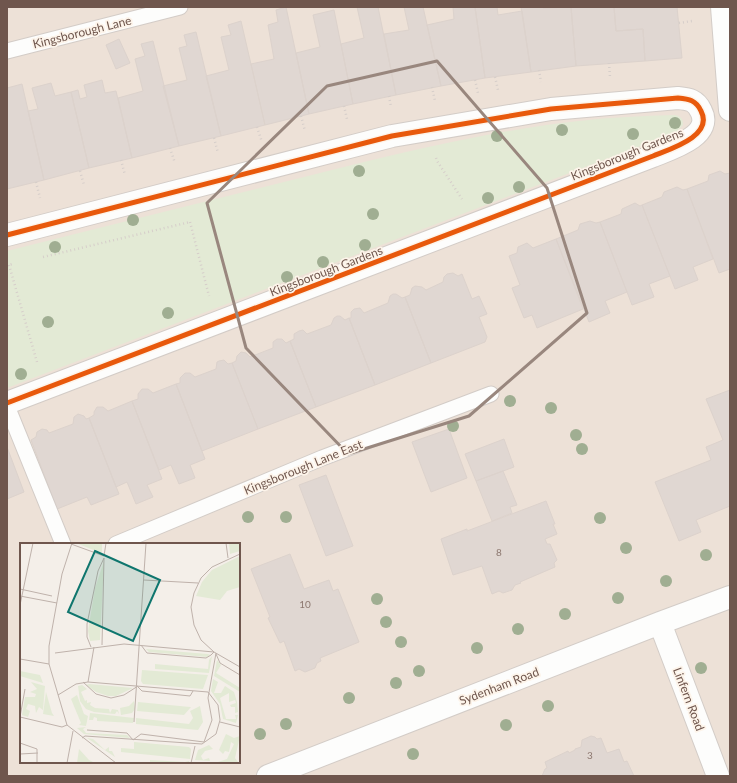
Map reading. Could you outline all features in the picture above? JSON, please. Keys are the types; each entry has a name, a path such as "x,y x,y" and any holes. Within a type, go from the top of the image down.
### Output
{"street":[{"path":"722,7 730,110"},
{"name":"Kingsborough Gardens","path":"7,235 392,136 551,109 678,98 691,99 697,104 704,116 703,126 688,141 653,156 7,403"},
{"name":"Sydenham Road","path":"268,776 730,597"},
{"name":"Linfern Road","path":"660,623 718,776"}],"lane":[{"name":"Kingsborough Lane","path":"7,51 180,7"},
{"name":"Kingsborough Lane East","path":"118,543 322,458 491,394"},
{"path":"7,406 63,543"}],"path":[{"path":"679,23 692,22"},
{"path":"609,63 610,77"},
{"path":"539,70 541,85"},
{"path":"496,77 498,91"},
{"path":"475,80 478,94"},
{"path":"432,87 435,103"},
{"path":"389,96 392,112"},
{"path":"344,106 348,121"},
{"path":"301,116 305,131"},
{"path":"258,127 262,142"},
{"path":"429,130 437,161 462,198 472,226"},
{"path":"214,138 218,152"},
{"path":"170,148 175,163"},
{"path":"121,160 125,176"},
{"path":"80,170 85,187"},
{"path":"36,182 40,198"},
{"path":"182,190 216,323"},
{"path":"39,258 190,222"},
{"path":"8,261 8,266 45,389"},
{"path":"8,266 17,263"}],"highlighted area":[{"path":"437,61 547,188 587,313 469,416 348,454 246,348 207,203 327,86"}],"shaded area":[{"path":"7,7 730,7 730,776 7,776"}],"green space":[{"path":"675,115 681,117 683,123 677,132 7,388 7,251 357,164 467,139 579,121"}],"building":[{"path":"286,7 309,114 265,125 251,64 274,59 268,25 278,22 276,10"},
{"path":"357,7 378,7 396,95 353,104 341,44 364,38"},
{"path":"404,7 423,7 441,86 396,95 384,34 409,30"},
{"path":"453,7 475,7 485,78 441,86 427,25 454,19"},
{"path":"475,7 497,7 498,15 522,11 531,72 485,78"},
{"path":"521,7 571,7 576,66 531,72"},
{"path":"571,7 614,7 616,31 643,29 645,61 576,66"},
{"path":"614,7 677,7 682,58 645,61 643,29 616,31"},
{"path":"334,10 353,104 309,114 296,53 320,47 313,15"},
{"path":"241,21 265,125 221,136 206,76 229,70 221,37 231,35 228,25"},
{"path":"196,32 221,136 179,146 163,86 187,80 179,48 187,46 184,35"},
{"path":"119,39 130,63 116,69 106,45"},
{"path":"153,41 179,146 132,158 118,98 143,91 135,59 145,56 141,44"},
{"path":"102,80 105,93 116,91 132,158 89,168 71,92 78,90 80,99 87,97 84,85"},
{"path":"51,83 55,96 71,92 89,168 44,180 28,111 38,109 32,88"},
{"path":"22,84 44,180 7,189 7,88"},
{"path":"720,171 725,174 730,173 730,269 719,273 687,189 708,181 709,175"},
{"path":"677,187 683,190 687,189 713,259 693,267 698,280 675,289 642,205 662,197 664,192"},
{"path":"635,203 640,206 642,205 670,276 649,284 654,297 632,305 600,222 621,214 622,209"},
{"path":"590,221 596,223 600,222 627,292 605,301 610,313 589,322 556,239 578,230 580,224"},
{"path":"556,239 583,309 537,328 532,315 524,318 512,288 520,285 509,256 517,253 518,247 527,243 533,248"},
{"path":"453,273 458,276 462,274 472,299 479,296 487,314 479,317 487,337 485,342 431,363 405,297 410,295 412,288 415,286 422,287 426,290 443,282 444,277 447,274"},
{"path":"396,294 402,298 405,297 431,363 375,385 349,318 351,318 351,312 354,309 360,308 364,313 388,303 390,296"},
{"path":"340,316 345,320 349,318 375,385 316,407 290,341 294,339 294,334 299,331 303,330 307,334 331,325 334,318"},
{"path":"277,339 282,339 286,343 290,341 316,407 258,429 232,363 236,361 237,356 241,352 246,353 250,357 273,348 273,342"},
{"path":"224,360 228,364 232,363 258,429 202,451 176,384 180,383 180,378 185,373 190,373 195,377 216,369 217,362"},
{"path":"176,384 205,459 190,465 195,478 179,484 171,465 159,470 132,401 138,399 138,394 142,389 148,389 153,393"},
{"path":"730,390 730,506 696,520 701,532 679,541 655,482 711,460 706,447 723,440 706,399"},
{"path":"132,401 162,479 147,485 153,497 136,504 127,482 116,487 89,418 94,415 97,407 103,407 108,411"},
{"path":"78,414 84,416 86,419 89,418 119,494 91,505 87,497 57,509 31,440 36,437 37,432 42,429 47,430 49,433 73,424 74,417"},
{"path":"449,429 467,478 431,492 412,442"},
{"path":"504,439 514,467 476,481 465,454"},
{"path":"7,447 24,492 7,499"},
{"path":"503,471 517,505 510,507 512,513 492,521 476,481"},
{"path":"326,475 353,546 326,556 299,485"},
{"path":"546,501 555,524 553,524 557,534 545,539 547,544 550,544 557,560 554,563 555,567 520,582 521,583 515,585 512,590 503,593 499,591 492,594 482,566 453,575 441,539 467,529 467,531"},
{"path":"290,554 304,589 329,580 333,591 338,589 359,642 320,658 321,661 317,663 315,668 305,672 299,669 295,671 284,641 280,643 268,618 270,617 251,569"},
{"path":"591,736 597,739 601,738 607,753 619,749 624,762 627,761 634,776 542,776 547,768 545,762 568,751 569,753 581,747 582,740"}],"cycle path":[{"path":"7,235 392,136 551,109 678,98 689,100 697,104 701,111 703,120 701,128 696,134 670,150 7,403"}]}
